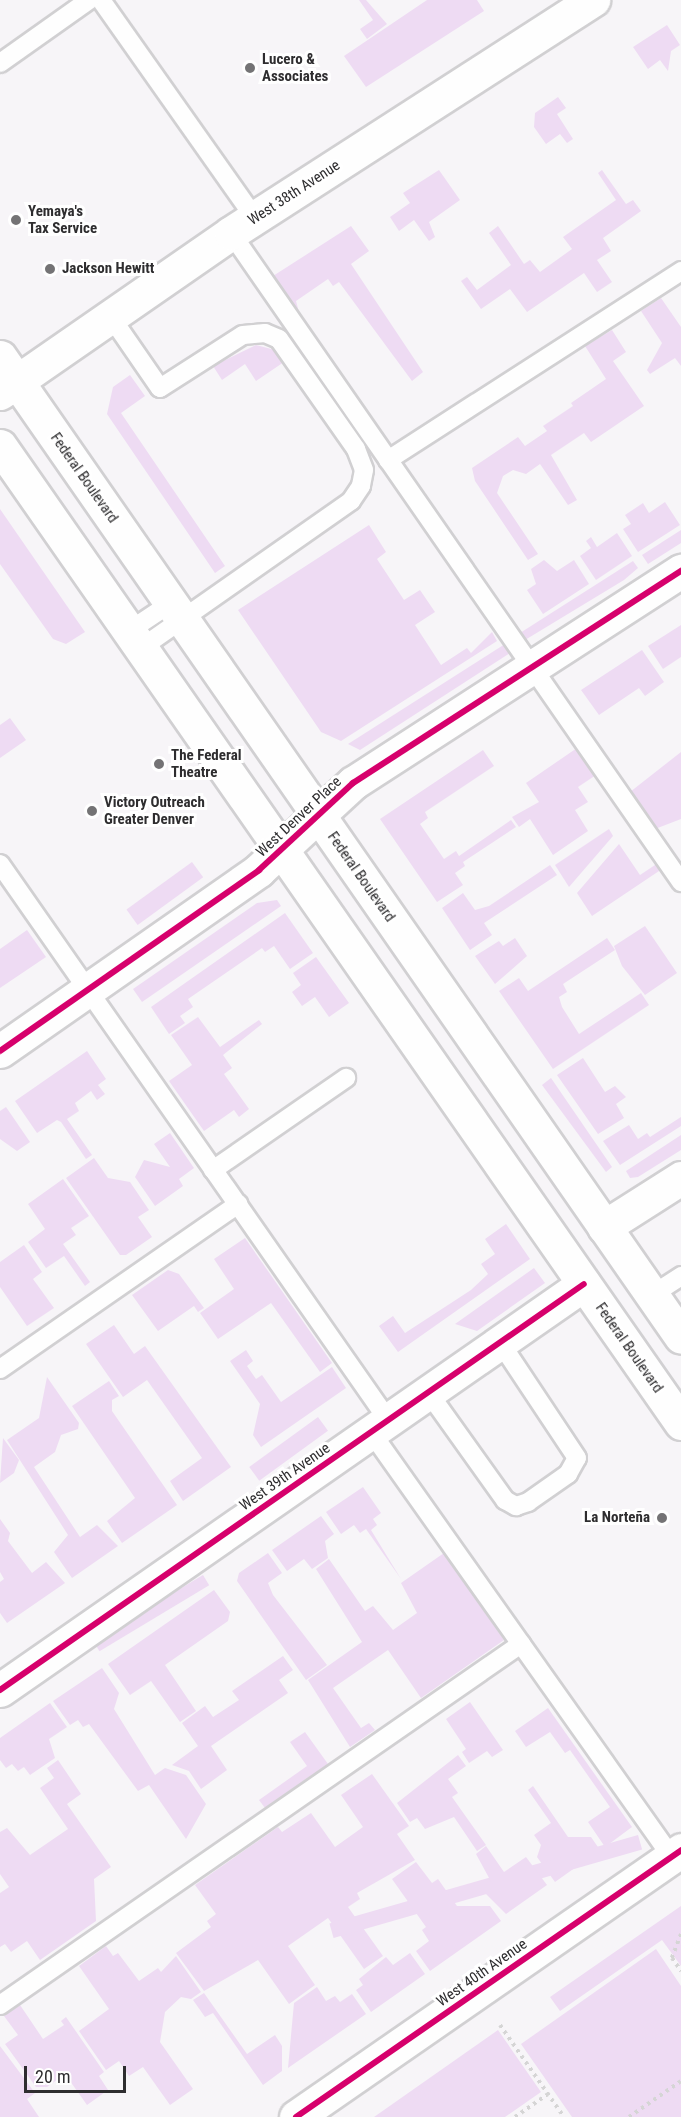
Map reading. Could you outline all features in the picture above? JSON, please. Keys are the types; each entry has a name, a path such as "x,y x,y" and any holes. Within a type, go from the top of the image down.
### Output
{"main road":[{"name":"West 38th Avenue","path":"6,377 111,317 243,225 593,0"},
{"name":"Federal Boulevard","path":"6,377 176,611 681,1337"},
{"name":"Federal Boulevard","path":"0,446 681,1423"},
{"name":"West Denver Place","path":"0,1051 259,870 353,783 681,571"},
{"path":"604,1227 681,1178"},
{"name":"West 39th Avenue","path":"0,1690 584,1284"},
{"name":"West 40th Avenue","path":"296,2117 676,1853"}],"lane":[{"path":"0,63 89,0"},
{"path":"101,0 388,460 680,878"},
{"path":"388,460 681,271"},
{"path":"111,317 160,388 243,335 272,336 289,350 360,455 364,478 351,501 275,553 176,611 135,639"},
{"path":"0,864 238,1204 521,1644 676,1853"},
{"path":"213,1170 346,1078"},
{"path":"0,1369 238,1204"},
{"path":"652,1295 681,1276"},
{"path":"428,1392 505,1500 516,1506 536,1497 572,1470 576,1452 500,1342"},
{"path":"0,2005 521,1644"}],"path":[{"path":"681,1934 672,1958 681,1971"},
{"path":"500,2025 564,2117"},
{"path":"629,2117 681,2080"},
{"path":"514,2117 548,2094"}],"shaded area":[{"path":"359,0 366,0 387,24 367,39 360,29 373,20"},
{"path":"427,0 477,0 484,11 366,87 344,56"},
{"path":"667,25 680,45 671,51 668,71 660,60 648,69 633,47"},
{"path":"558,97 566,108 557,114 573,139 567,143 560,134 546,144 534,127 535,113"},
{"path":"439,170 460,200 429,222 435,237 429,241 414,220 399,231 390,217 410,203 403,193"},
{"path":"602,170 626,204 633,200 641,211 603,238 611,251 597,260 612,282 597,292 584,273 527,312 510,289 481,309 461,281 467,277 477,290 511,265 489,233 498,226 524,264 530,260 540,272 572,249 563,237 616,200 598,173"},
{"path":"351,226 369,251 351,264 423,372 412,381 339,282 333,286 328,279 296,301 300,316 273,276"},
{"path":"661,298 681,327 681,366 675,358 650,374 647,370 662,343 641,311"},
{"path":"612,330 626,352 613,361 644,406 591,442 584,433 551,455 577,500 568,505 540,464 526,474 513,470 503,476 497,493 538,554 528,560 475,481 472,468 518,437 525,446 547,431 543,426 573,406 571,403 606,379 585,346"},
{"path":"256,345 275,350 284,362 256,381 245,364 222,380 213,366"},
{"path":"130,375 145,396 121,413 225,566 215,573 107,414 113,387"},
{"path":"665,502 680,525 638,552 623,529 631,524 625,515 643,503 649,513"},
{"path":"0,509 85,632 66,644 53,639 0,564"},
{"path":"369,525 386,552 377,559 404,600 420,590 435,612 415,625 441,665 467,648 471,653 492,632 497,641 341,741 321,732 238,610"},
{"path":"681,530 681,543 648,564 642,555"},
{"path":"617,533 632,556 596,580 580,556 591,548 586,541 591,537 597,547"},
{"path":"544,560 557,571 574,560 589,584 543,614 527,590 536,584 531,569"},
{"path":"633,561 638,568 624,580 525,640 520,633"},
{"path":"681,625 681,657 663,669 648,646"},
{"path":"505,644 510,653 360,750 348,744"},
{"path":"642,650 664,682 645,696 639,688 599,715 581,690"},
{"path":"10,718 26,740 0,758 0,725"},
{"path":"577,748 596,775 578,787 588,802 575,810 588,831 553,855 530,819 519,827 512,817 539,802 526,783"},
{"path":"483,750 494,766 425,812 428,818 420,824 444,859 456,851 459,856 511,820 516,827 463,862 465,866 455,873 463,885 437,902 380,819"},
{"path":"681,752 681,819 655,829 630,792"},
{"path":"609,829 613,836 569,887 555,865"},
{"path":"619,844 640,875 658,863 662,869 592,916 577,893"},
{"path":"192,862 203,877 138,925 126,910"},
{"path":"550,865 557,875 484,923 492,935 470,950 442,908 463,893 475,910 489,906"},
{"path":"277,900 281,906 142,1002 133,989 257,903"},
{"path":"285,913 313,953 290,969 274,946 265,952 262,948 188,999 193,1007 180,1016 185,1023 169,1034 151,1007"},
{"path":"645,926 677,973 645,995 622,966 614,946"},
{"path":"27,930 46,957 0,988 0,949"},
{"path":"515,938 527,956 495,984 475,956 499,941 503,946"},
{"path":"607,938 615,950 563,984 567,992 559,997 562,1007 579,1034 641,993 649,1005 553,1069 499,991 519,978 528,991"},
{"path":"316,957 349,1003 329,1017 315,997 302,1006 292,992 301,985 293,973"},
{"path":"198,1017 220,1047 259,1020 262,1024 223,1055 232,1068 224,1074 249,1109 239,1117 234,1110 204,1131 169,1081 192,1065 171,1035"},
{"path":"87,1051 106,1079 98,1085 105,1094 97,1100 91,1091 75,1103 79,1111 67,1119 92,1155 86,1159 61,1122 57,1120 37,1133 15,1101"},
{"path":"583,1058 605,1092 615,1086 626,1097 616,1104 624,1118 598,1134 557,1075"},
{"path":"551,1078 612,1167 606,1172 542,1085"},
{"path":"6,1107 30,1142 17,1151 0,1139 0,1111"},
{"path":"681,1117 681,1126 620,1165 603,1141 629,1125 638,1139 647,1133 650,1137"},
{"path":"170,1133 194,1168 179,1179 183,1186 155,1206 135,1177 144,1160 170,1167 154,1144"},
{"path":"681,1135 681,1150 638,1177 630,1178 626,1171"},
{"path":"94,1158 108,1178 130,1182 149,1210 138,1217 152,1237 126,1255 120,1255 66,1178"},
{"path":"63,1179 89,1216 71,1228 76,1235 63,1244 90,1282 85,1286 64,1256 46,1268 28,1242 45,1229 28,1204"},
{"path":"506,1224 530,1259 398,1352 379,1326 393,1316 405,1333 471,1290 488,1274 481,1264 495,1254 485,1239"},
{"path":"245,1238 332,1363 320,1372 271,1303 218,1339 200,1313 234,1289 214,1259"},
{"path":"24,1245 42,1272 33,1279 54,1308 27,1326 0,1287 0,1262"},
{"path":"534,1268 545,1283 477,1331 455,1324"},
{"path":"168,1270 179,1274 204,1308 198,1312 194,1306 158,1331 132,1295"},
{"path":"114,1325 134,1354 145,1346 231,1467 183,1501 170,1481 202,1458 147,1380 123,1397 86,1344"},
{"path":"246,1350 253,1361 247,1366 256,1379 262,1375 281,1402 332,1367 346,1388 261,1447 253,1435 260,1404 230,1361"},
{"path":"47,1377 79,1423 78,1429 61,1435 55,1452 34,1467 80,1537 97,1525 118,1546 72,1578 54,1552 68,1535 7,1440 39,1418"},
{"path":"109,1381 119,1396 112,1400 112,1411 177,1505 122,1543 107,1521 135,1498 72,1406"},
{"path":"318,1417 328,1431 259,1481 249,1467"},
{"path":"3,1438 19,1460 14,1473 0,1483"},
{"path":"363,1487 381,1513 373,1519 377,1525 371,1530 401,1579 366,1529 360,1533 354,1525 341,1534 326,1512"},
{"path":"321,1516 334,1534 325,1541 328,1558 312,1569 304,1559 287,1571 272,1550"},
{"path":"0,1519 10,1533 8,1541 32,1573 46,1562 65,1583 7,1623 0,1613 0,1582 4,1579 0,1572"},
{"path":"268,1553 282,1573 268,1583 273,1595 327,1665 306,1680 237,1581 239,1573"},
{"path":"444,1553 504,1640 421,1698 388,1650 333,1688 361,1728 369,1723 375,1730 350,1747 308,1680 362,1642 316,1569 329,1559 365,1611 373,1606 393,1630 417,1613 401,1583"},
{"path":"203,1575 209,1585 99,1651 93,1641"},
{"path":"214,1590 230,1612 228,1621 165,1665 196,1711 180,1722 151,1681 130,1695 108,1664"},
{"path":"283,1656 293,1670 279,1680 288,1693 211,1746 227,1770 201,1789 189,1771 172,1765 198,1746 182,1723 205,1706 213,1717 239,1700 232,1691"},
{"path":"102,1668 119,1693 114,1709 155,1775 165,1768 186,1775 206,1804 186,1839 149,1785 138,1791 89,1724 83,1727 78,1720 70,1725 53,1701"},
{"path":"470,1702 503,1750 492,1757 487,1751 469,1763 462,1752 466,1749 446,1719"},
{"path":"50,1703 67,1727 49,1739 55,1758 30,1775 24,1767 18,1771 12,1764 6,1768 0,1760 0,1738"},
{"path":"548,1708 632,1827 605,1847 588,1822 610,1807 570,1750 565,1753 550,1732 526,1747 515,1731"},
{"path":"305,1732 328,1764 265,1808 259,1800 307,1766 290,1742"},
{"path":"458,1755 466,1766 448,1779 458,1793 452,1797 486,1845 477,1851 454,1817 425,1829 417,1818 410,1822 397,1803"},
{"path":"58,1760 81,1794 67,1804 111,1867 94,1879 96,1921 40,1960 27,1941 11,1952 5,1944 0,1947 0,1893 9,1887 0,1874 0,1832 7,1828 30,1855 68,1829 40,1788 54,1778 47,1768"},
{"path":"372,1774 409,1826 397,1834 415,1860 357,1893 360,1899 348,1907 383,1956 364,1969 328,1918 288,1946 315,1985 289,2004 258,1960 204,1991 176,1953 211,1927 207,1921 216,1914 195,1885 278,1827 282,1832 311,1813 335,1847 363,1827 341,1795"},
{"path":"533,1786 568,1837 591,1837 600,1850 555,1882 537,1857 541,1845 534,1835 551,1823 528,1790"},
{"path":"638,1835 642,1849 334,1938 329,1923"},
{"path":"486,1846 504,1872 526,1857 547,1885 506,1914 485,1893 494,1887 476,1854"},
{"path":"416,1862 432,1883 438,1879 457,1906 490,1906 501,1921 430,1971 416,1951 429,1941 422,1930 426,1927 392,1879"},
{"path":"681,1906 681,1966 662,1940 560,2011 550,1997"},
{"path":"106,1946 113,1956 118,1953 139,1981 158,1968 161,1972 176,1956 201,1992 191,1999 181,1997 165,2012 160,2042 193,2089 170,2105 143,2067 129,2076 119,2061 106,2070 79,2031 109,2009 79,1966"},
{"path":"656,1949 681,1986 681,2117 572,2117 521,2044"},
{"path":"410,1953 425,1974 371,2012 356,1990 363,1985 359,1979 386,1957 393,1965"},
{"path":"317,1987 326,2001 335,1996 340,2002 352,1994 366,2014 288,2068 294,2003"},
{"path":"204,1993 247,2054 275,2035 282,2046 282,2071 263,2085 213,2013 205,2017 193,2000"},
{"path":"20,2005 43,2039 64,2025 61,2021 66,2017 104,2072 99,2076 108,2090 87,2105 65,2074 47,2087 36,2087 5,2044 18,2035 4,2016"},
{"path":"498,2030 541,2092 505,2117 374,2117"},
{"path":"0,2046 35,2093 27,2099 39,2117 0,2117"}],"cycle path":[{"path":"0,1051 259,870 353,783 681,571"},
{"path":"0,1690 584,1284"},
{"path":"296,2117 681,1850"}],"place":[{"name":"Lucero & Associates","path":"250,68"},
{"name":"Yemaya's Tax Service","path":"16,220"},
{"name":"Jackson Hewitt","path":"50,269"},
{"name":"The Federal Theatre","path":"159,764"},
{"name":"Victory Outreach Greater Denver","path":"92,811"},
{"name":"La Norteña","path":"662,1518"}]}
